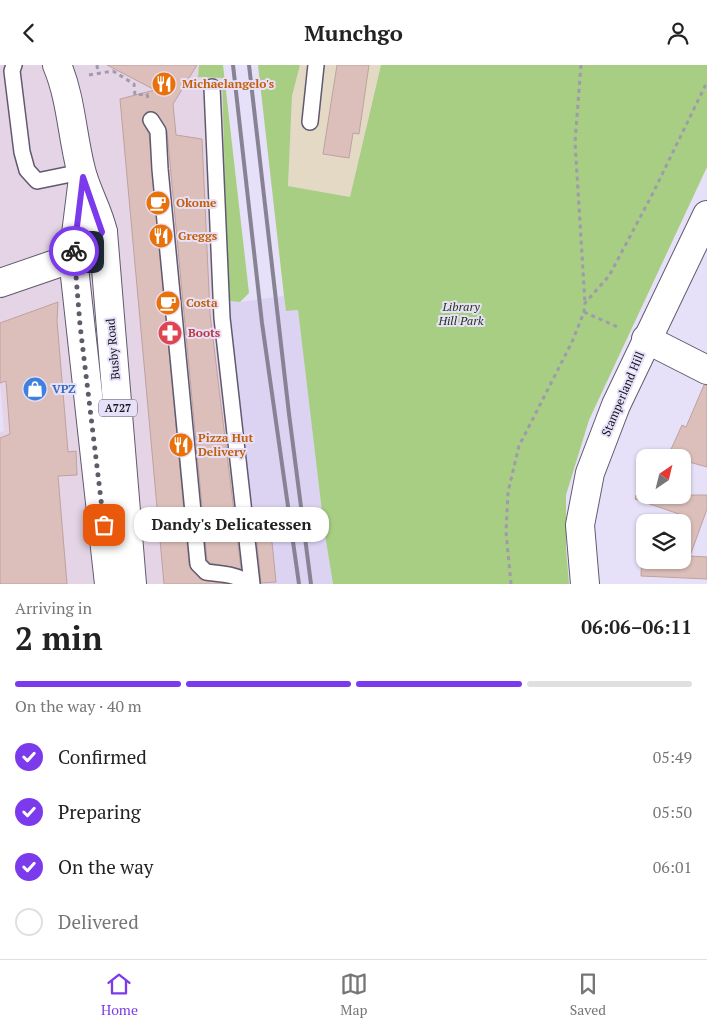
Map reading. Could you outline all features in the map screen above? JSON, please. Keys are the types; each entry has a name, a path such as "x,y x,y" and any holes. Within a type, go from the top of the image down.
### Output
{"main road":[{"name":"Busby Road","path":"62,70 82,174 102,232 132,584"},
{"name":"Busby Road","path":"82,174 73,258 109,584"},
{"name":"Stamperland Hill","path":"585,584 580,525 590,473 616,405 707,215"},
{"path":"0,283 73,258 92,247 102,232"},
{"path":"646,339 707,370"}],"lane":[{"path":"14,65 12,71 14,89 22,152 27,170 37,181 82,174"},
{"path":"310,122 316,65"},
{"path":"152,120 158,131 198,564 206,571 220,572 248,582 222,318 212,87"}],"path":[{"path":"97,65 98,73"},
{"path":"511,584 506,532 508,492 519,446 572,342 584,312 576,143 581,65"},
{"path":"113,71 134,84 135,95 147,94 148,97"},
{"path":"585,303 609,276 658,184 707,82"},
{"path":"584,312 646,339"}],"shaded area":[{"path":"0,65 199,65 198,77 222,78 228,290 259,584 0,584 0,432 4,431 0,383"},
{"path":"300,65 381,65 350,197 288,186 292,96"},
{"path":"284,296 286,311 298,310 324,529 333,584 259,584 229,301 240,302"}],"green space":[{"path":"199,65 223,65 249,293 240,302 229,301 228,290 222,78 198,77"},
{"name":"Library Hill Park","path":"258,65 300,65 292,96 288,186 350,197 381,65 707,65 707,167 589,420 566,495 566,548 569,584 333,584 324,529 298,310 286,311"}],"building":[{"path":"107,65 197,65 173,104 176,135 202,139 210,314 241,569 210,563 207,560 167,131 155,112 146,112 142,121 149,134 189,565 200,579 226,584 164,584 120,99 155,90"},
{"path":"337,65 369,65 359,134 353,133 349,158 323,154"},
{"path":"58,302 57,321 68,452 76,451 77,475 58,476 67,584 0,584 0,438 10,434 6,381 0,383 0,323"},
{"path":"704,385 707,385 707,467 691,463 691,449 671,449 682,425 686,427"},
{"path":"691,495 707,495 707,509 691,553 691,514 679,514 650,504 691,504"},
{"path":"270,522 276,582 261,583 255,523"},
{"path":"691,556 707,557 707,579 641,576 641,569 691,569"}],"railway":[{"path":"233,65 262,323 299,584"},
{"path":"249,65 289,414 311,584"}],"way so far":[{"path":"74,251 73,258 80,325 104,525"}],"place":[{"name":"Michaelangelo's","path":"164,84"},
{"name":"Okome","path":"158,203"},
{"name":"Greggs","path":"161,236"},
{"name":"Costa","path":"168,303"},
{"name":"Boots","path":"170,333"},
{"name":"VPZ","path":"35,389"},
{"name":"Pizza Hut Delivery","path":"181,445"},
{"name":"Dandy's Delicatessen","path":"104,525"}],"route":[{"path":"74,251 83,177 100,219 102,232 92,247 83,252"}]}
